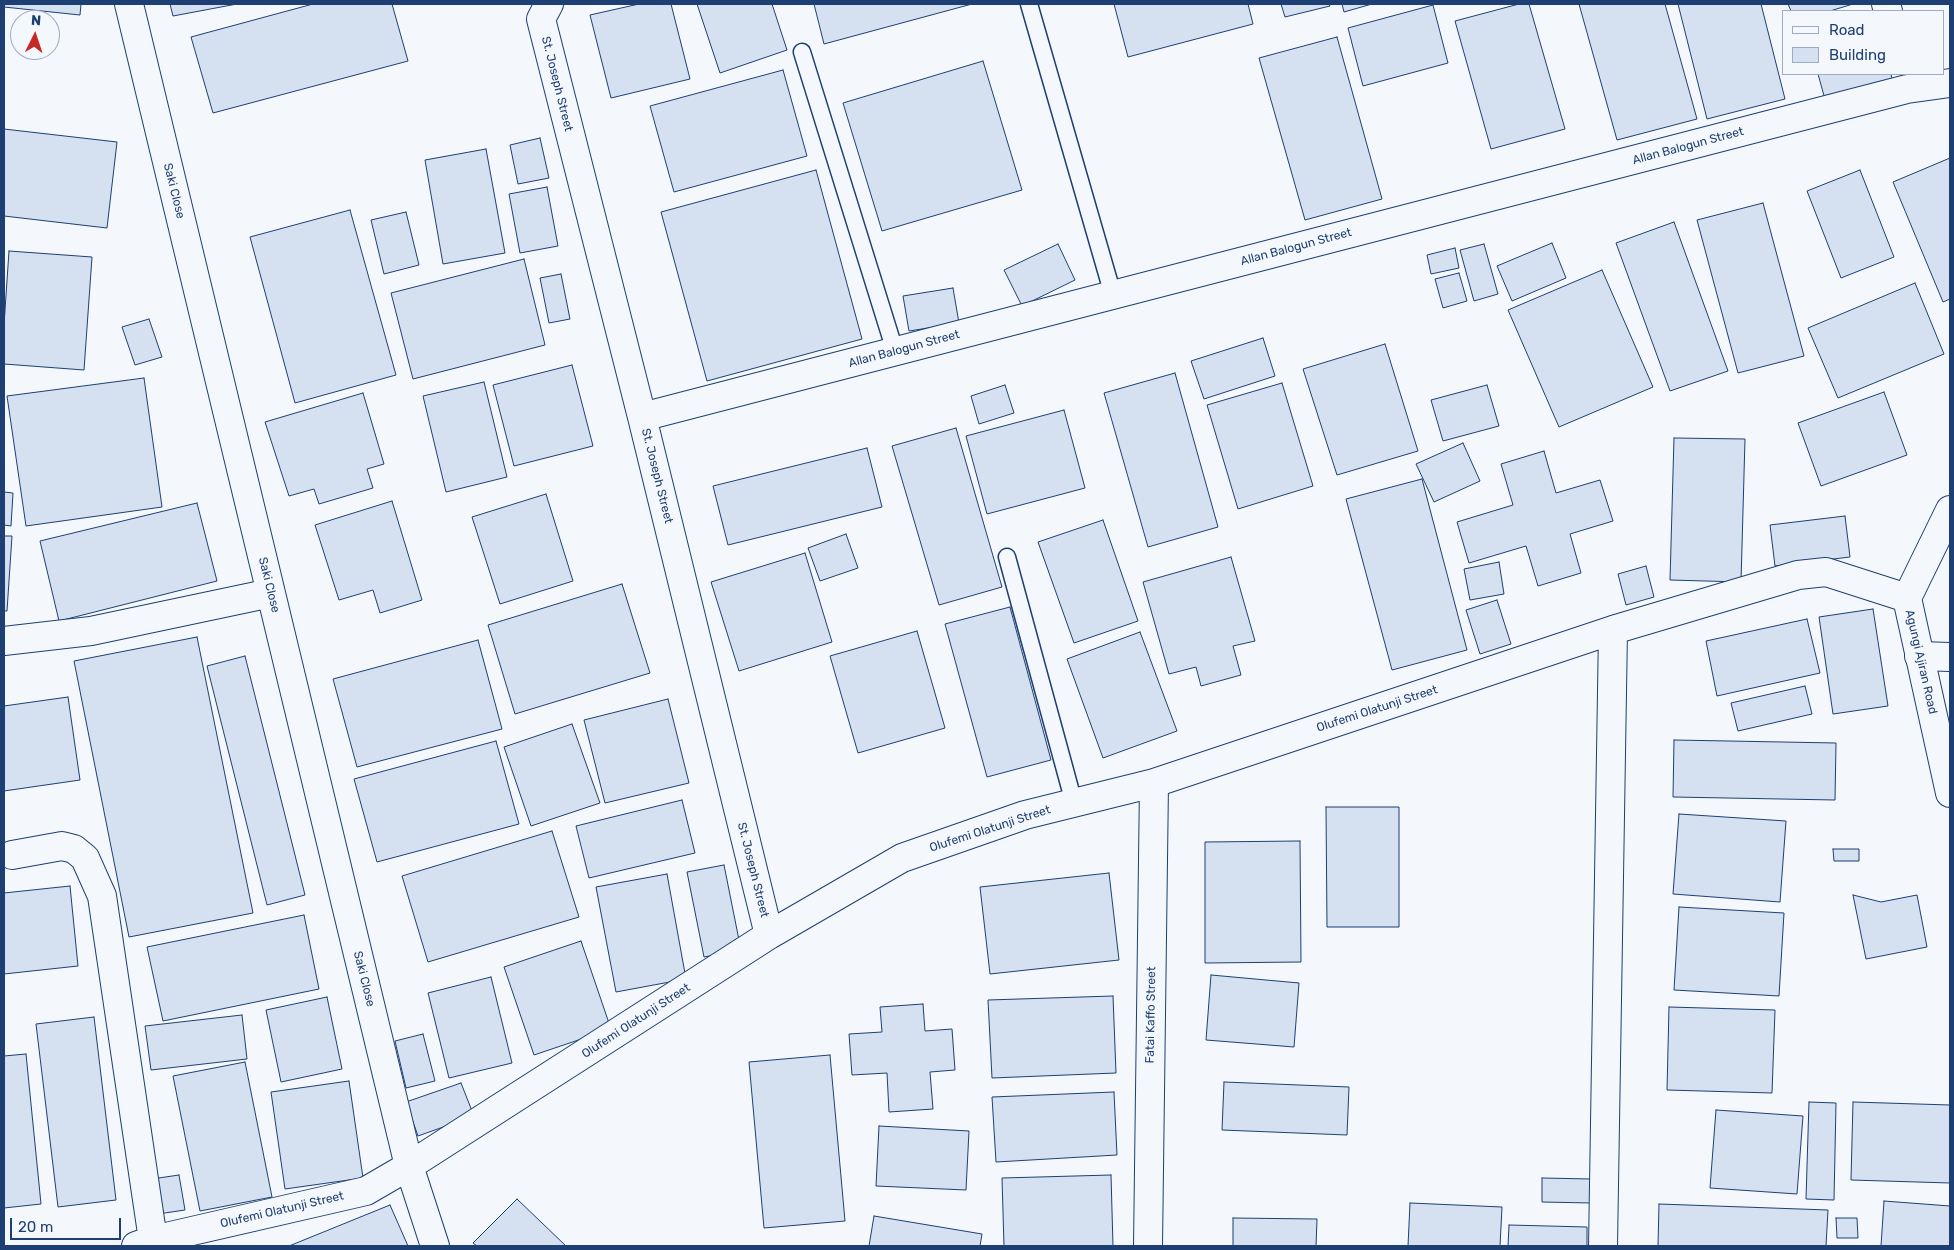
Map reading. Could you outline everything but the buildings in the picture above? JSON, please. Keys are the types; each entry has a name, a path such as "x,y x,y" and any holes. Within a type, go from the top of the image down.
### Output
{"street":[{"name":"Saki Close","path":"129,4 409,1166 434,1246"},
{"name":"St. Joseph Street","path":"545,11 769,935"},
{"name":"Allan Balogun Street","path":"642,417 1113,294 1905,81 1950,83"},
{"name":"Agungi Ajiran Road","path":"1950,510 1907,598 1950,793"},
{"name":"Olufemi Olatunji Street","path":"145,1243 366,1191 409,1166 769,935 902,858 1025,815 1154,783 1613,630 1798,575 1826,572 1907,598"},
{"path":"4,641 91,631 271,593"},
{"path":"1603,1246 1613,630"},
{"path":"1920,656 1950,658"},
{"name":"Fatai Kaffo Street","path":"1148,1246 1154,783"},
{"path":"12,854 62,846 74,849 85,858 102,896 145,1243"}],"lane":[{"path":"1030,4 1113,294"},
{"path":"802,52 895,351"},
{"path":"1006,557 1074,803"}]}
